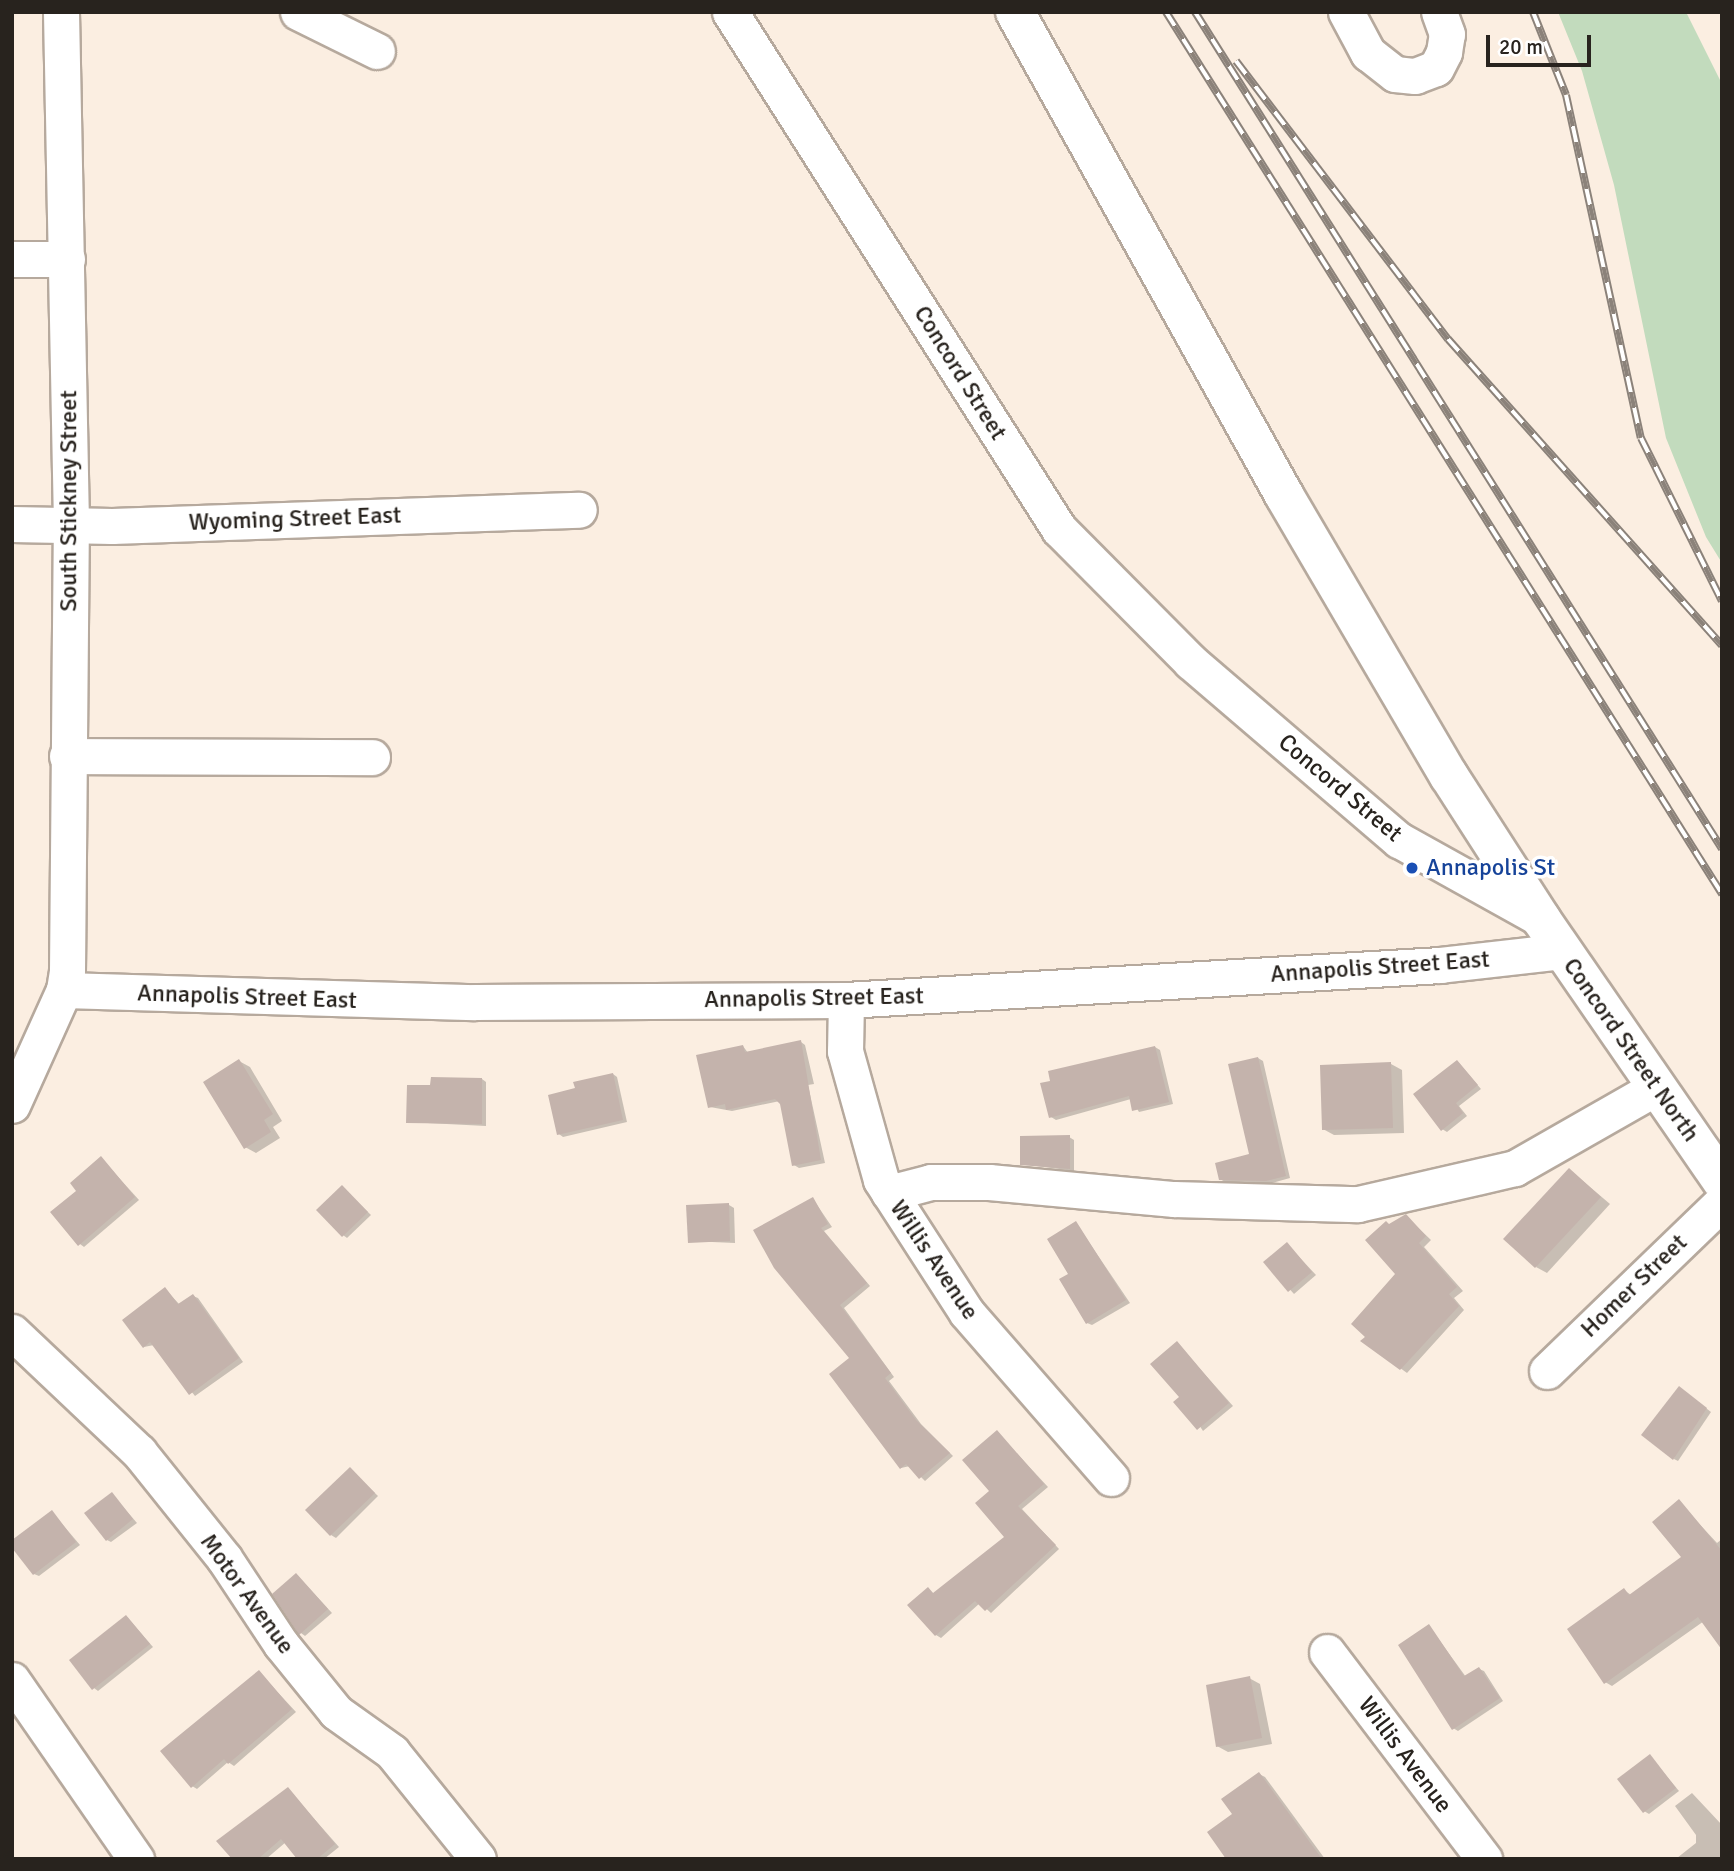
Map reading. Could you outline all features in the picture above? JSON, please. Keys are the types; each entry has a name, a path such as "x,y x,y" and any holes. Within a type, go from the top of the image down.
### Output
{"main road":[{"path":"1015,12 1284,495 1449,776 1541,919"},
{"name":"Concord Street North","path":"1541,919 1722,1181"}],"street":[{"name":"South Stickney Street","path":"61,12 71,524 64,990"},
{"path":"298,12 377,51"},
{"name":"Concord Street","path":"730,12 1059,529 1191,662 1399,840 1541,919"},
{"path":"1346,12 1368,53 1395,74 1415,76 1436,68 1444,52 1447,34 1439,12"},
{"path":"12,259 67,259"},
{"name":"Wyoming Street East","path":"12,524 579,510"},
{"path":"67,756 372,757"},
{"name":"Annapolis Street East","path":"64,990 448,1002 846,1000 1440,965 1562,951"},
{"path":"12,1105 64,990"},
{"name":"Willis Avenue","path":"846,1000 845,1051 858,1112 889,1193 967,1313 1111,1478"},
{"path":"889,1193 931,1182 989,1182 1174,1199 1358,1204 1515,1168 1657,1087"},
{"name":"Homer Street","path":"1547,1371 1722,1202"},
{"name":"Motor Avenue","path":"12,1332 139,1452 224,1558 281,1644 336,1712 392,1752 478,1859"},
{"name":"Willis Avenue","path":"1327,1652 1484,1859"},
{"path":"12,1680 135,1859"}],"green space":[{"path":"1558,12 1686,12 1722,84 1722,563 1706,537 1666,438 1614,185 1582,71"}],"building":[{"path":"801,1040 821,1160 792,1166 780,1104 775,1099 726,1110 725,1104 708,1108 696,1055 743,1045 745,1052"},
{"path":"1155,1046 1169,1102 1132,1111 1129,1096 1049,1118 1040,1083 1050,1081 1048,1071"},
{"path":"1258,1057 1286,1176 1266,1181 1219,1180 1215,1163 1249,1154 1228,1064"},
{"path":"239,1059 273,1114 264,1120 271,1132 244,1149 203,1082"},
{"path":"1457,1060 1478,1085 1456,1103 1463,1113 1441,1131 1413,1094"},
{"path":"1391,1062 1393,1128 1322,1130 1320,1065"},
{"path":"613,1073 623,1120 557,1135 548,1095 575,1088 573,1082"},
{"path":"431,1077 482,1078 482,1124 406,1123 407,1085 430,1085"},
{"path":"1070,1135 1070,1169 1020,1165 1020,1136"},
{"path":"101,1156 135,1197 78,1246 50,1212 76,1191 70,1183"},
{"path":"1569,1168 1601,1197 1535,1268 1503,1239"},
{"path":"342,1185 368,1212 342,1237 316,1210"},
{"path":"813,1197 828,1224 821,1228 867,1283 840,1305 891,1373 885,1378 916,1420 950,1453 919,1479 906,1464 900,1469 829,1374 849,1358 774,1268 753,1230"},
{"path":"729,1203 730,1241 688,1243 686,1205"},
{"path":"1406,1214 1426,1236 1419,1243 1457,1287 1449,1294 1459,1306 1400,1370 1360,1341 1365,1337 1351,1324 1395,1274 1365,1240 1386,1221 1389,1224"},
{"path":"1076,1221 1126,1300 1086,1324 1059,1279 1068,1274 1047,1239"},
{"path":"1287,1242 1312,1272 1288,1292 1263,1262"},
{"path":"165,1287 178,1304 193,1294 239,1358 189,1395 150,1342 143,1348 122,1320"},
{"path":"1177,1341 1229,1403 1197,1430 1173,1402 1179,1397 1150,1364"},
{"path":"1679,1386 1707,1408 1673,1460 1641,1435"},
{"path":"997,1430 1044,1484 1018,1506 1056,1545 985,1611 975,1601 935,1636 907,1605 928,1587 933,1593 1004,1537 975,1503 989,1491 962,1460"},
{"path":"350,1467 375,1493 330,1536 305,1510"},
{"path":"112,1492 133,1519 106,1541 84,1513"},
{"path":"1679,1499 1722,1551 1722,1650 1698,1617 1604,1684 1567,1629 1624,1588 1629,1595 1681,1557 1652,1522"},
{"path":"52,1510 76,1542 33,1575 12,1548 12,1540"},
{"path":"296,1573 328,1609 299,1635 272,1594"},
{"path":"126,1615 150,1644 92,1690 69,1660"},
{"path":"1429,1624 1464,1676 1479,1667 1500,1698 1452,1730 1398,1645"},
{"path":"259,1670 292,1709 228,1764 224,1759 191,1788 160,1751"},
{"path":"1250,1676 1262,1738 1216,1747 1206,1685"},
{"path":"1650,1754 1676,1788 1643,1813 1617,1779"},
{"path":"1259,1772 1322,1859 1226,1859 1207,1832 1232,1814 1221,1799"},
{"path":"288,1787 335,1844 317,1859 297,1859 281,1839 258,1859 232,1859 216,1841"}],"railway":[{"path":"1166,12 1722,894"},
{"path":"1195,12 1722,849"},
{"path":"1533,12 1566,95 1641,438 1722,601"},
{"path":"1236,61 1448,339 1722,645"}],"place":[{"name":"Annapolis St","path":"1412,868"}]}
